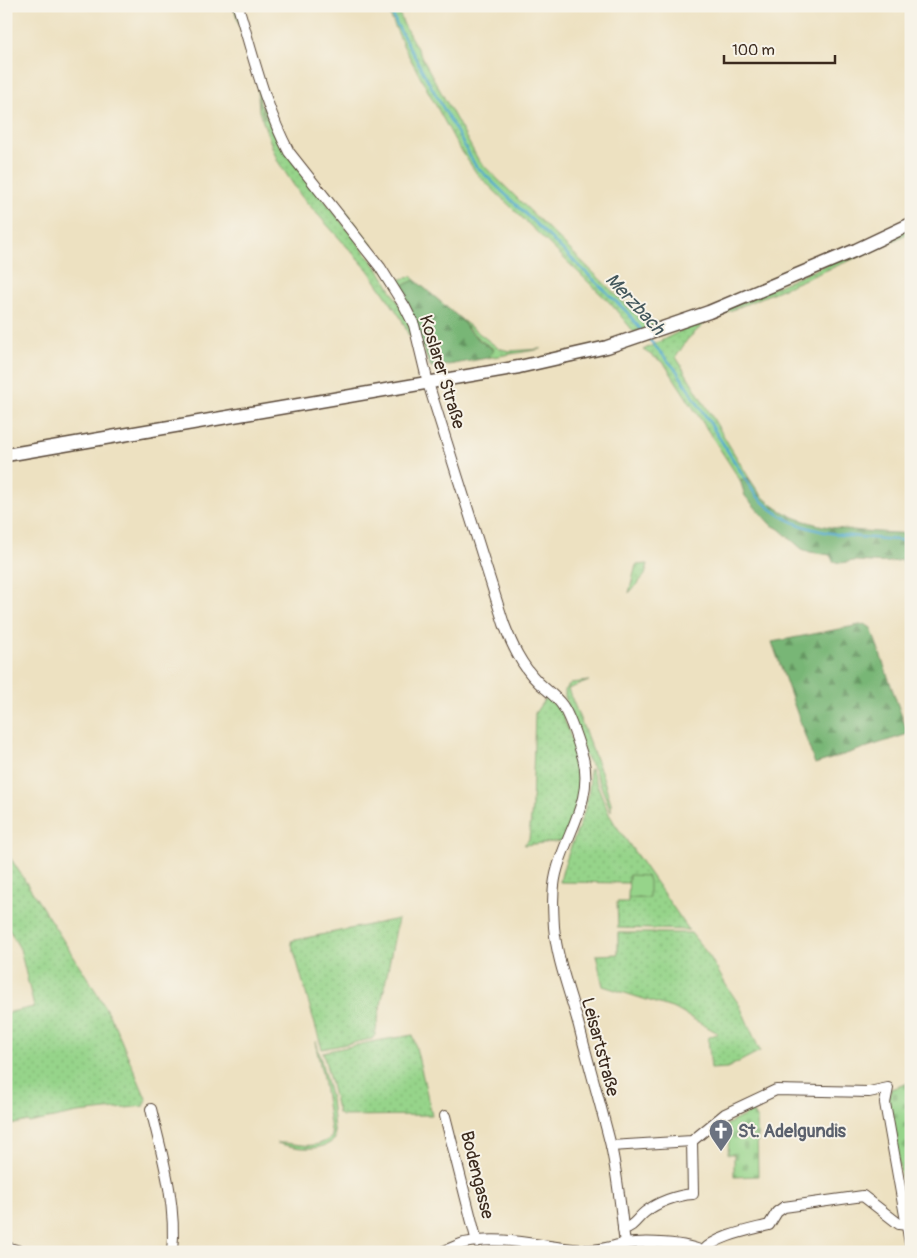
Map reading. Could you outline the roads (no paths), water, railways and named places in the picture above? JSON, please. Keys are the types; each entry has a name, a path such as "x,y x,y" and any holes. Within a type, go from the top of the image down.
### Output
{"main road":[{"path":"6,455 428,383 564,357 638,337 709,312 823,265 911,224"}],"street":[{"name":"Koslarer Straße","path":"238,6 263,88 282,138 290,152 380,267 414,325 428,383 504,624 514,649 532,676 562,705"},
{"name":"Leisartstraße","path":"562,705 582,756 586,778 582,805 556,874 554,890 556,949 578,1022 611,1146 625,1244"},
{"path":"611,1146 692,1141 725,1114 776,1090 869,1092 888,1088 885,1103 911,1249"},
{"path":"151,1109 164,1164 172,1219 172,1252"},
{"name":"Bodengasse","path":"444,1116 478,1242"},
{"path":"624,1229 630,1228 643,1213 654,1206 685,1194 693,1194 692,1141"},
{"path":"442,1252 462,1244 478,1242 530,1242 583,1251 625,1244 648,1243 685,1246 703,1251 706,1246 729,1236 769,1225 777,1212 784,1207 863,1196 899,1224 907,1225"},
{"path":"6,1247 22,1252"}],"waterway":[{"name":"Merzbach","path":"390,6 396,23 475,165 627,312 642,331"},
{"name":"Merzbach","path":"647,337 677,371 753,491 768,507 805,527 825,532 847,536 911,541"}],"place":[{"name":"St. Adelgundis","path":"721,1152"}]}
